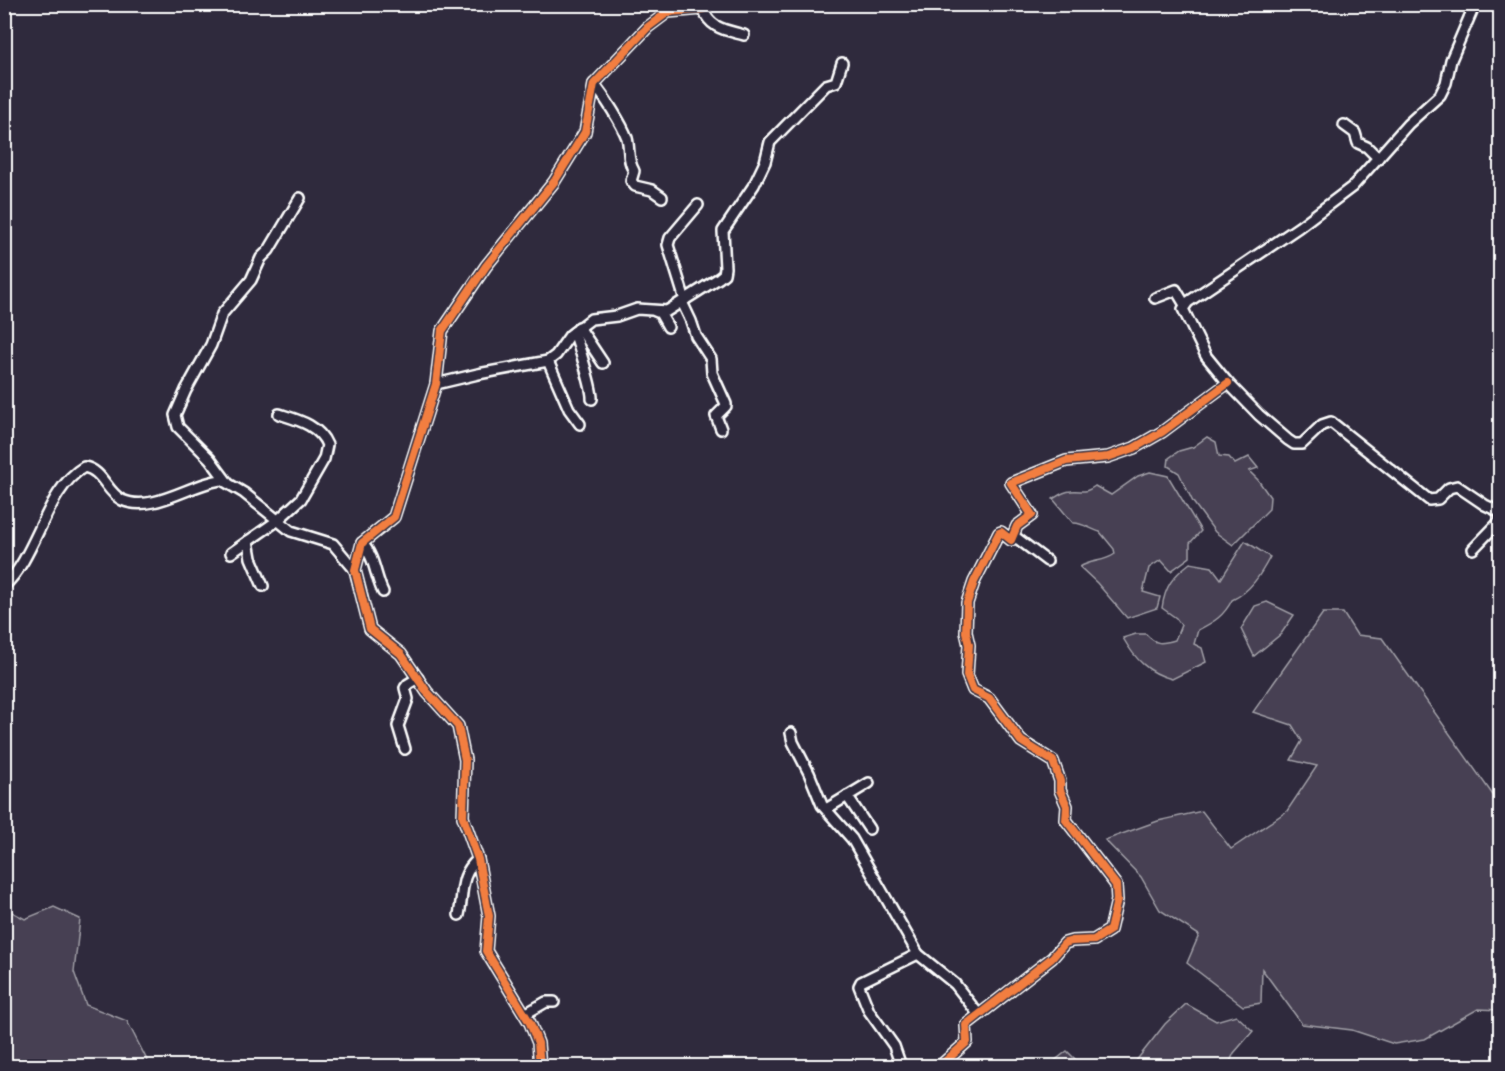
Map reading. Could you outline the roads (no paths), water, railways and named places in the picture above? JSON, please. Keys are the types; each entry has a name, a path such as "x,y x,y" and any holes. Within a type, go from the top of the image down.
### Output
{"street":[{"path":"1475,4 1450,60 1443,90 1408,124 1349,189 1299,227 1185,305 1183,309 1214,368 1259,415 1294,444 1302,444 1322,424 1331,422 1430,500 1436,501 1449,488 1457,486 1500,512"},
{"path":"540,1066 538,1043 525,1014 486,951 489,916 478,859 462,817 465,760 458,726 427,692 401,654 370,629 356,570 362,543 394,517 436,384 442,331 486,266 554,182 585,132 594,84 648,27 668,12 706,7 706,16 712,24 722,30 744,35"},
{"path":"436,384 548,361 556,355 563,342 591,319 617,316 637,309 669,310 724,274 723,231 754,185 765,162 770,142 825,85 836,82 842,63"},
{"path":"594,84 626,135 630,163 634,171 631,181 635,186 652,190 662,197"},
{"path":"1344,125 1356,133 1358,143 1367,147 1378,158"},
{"path":"300,198 261,258 251,280 222,314 210,345 175,415 178,427 210,459 227,482 295,534 333,544 356,570"},
{"path":"698,205 670,238 668,245 683,301 697,338 711,361 712,373 726,404 716,416 722,429"},
{"path":"1155,298 1176,290 1185,305"},
{"path":"655,311 660,313 668,327"},
{"path":"577,329 603,363"},
{"path":"577,329 586,378 592,390 592,399"},
{"path":"548,361 569,409 580,424"},
{"path":"940,1066 968,1042 965,1027 1052,958 1065,944 1072,941 1094,940 1109,931 1112,927 1117,900 1116,883 1066,820 1067,806 1060,790 1060,781 1053,761 1021,741 989,698 973,690 966,675 969,645 966,629 968,603 974,582 999,533 1001,532 1011,540 1017,526 1032,515 1011,483 1066,462 1108,457 1134,448 1162,432 1228,383"},
{"path":"231,553 277,521 304,495 324,459 327,445 322,436 307,424 279,414"},
{"path":"4,586 17,573 62,489 81,468 92,469 116,496 122,500 134,502 174,496 215,480 227,482"},
{"path":"1473,549 1500,521"},
{"path":"1014,536 1047,561"},
{"path":"248,541 251,558 263,586"},
{"path":"362,543 369,550 383,592"},
{"path":"405,749 398,723 408,699 405,688 418,678"},
{"path":"791,733 793,742 826,809 852,839 918,954 955,984 980,1015"},
{"path":"826,809 869,783"},
{"path":"847,796 869,829"},
{"path":"459,915 464,877 470,866 478,859"},
{"path":"901,1066 893,1044 868,1010 859,984 918,954"},
{"path":"525,1014 546,1002 554,1002"}]}
